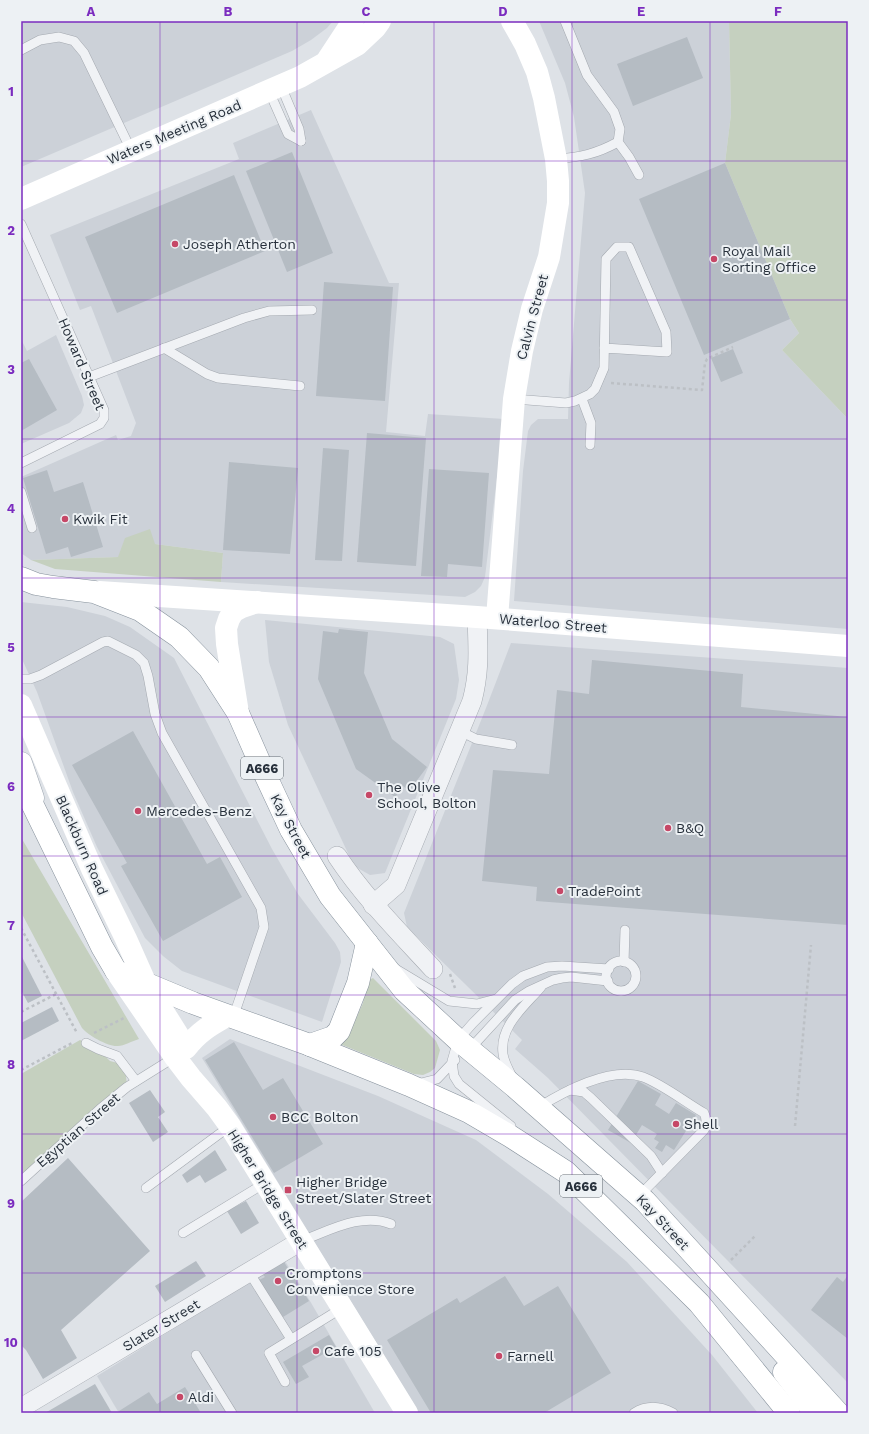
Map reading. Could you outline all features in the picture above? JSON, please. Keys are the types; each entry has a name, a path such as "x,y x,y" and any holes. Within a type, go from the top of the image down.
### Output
{"main road":[{"name":"Waters Meeting Road","path":"324,63 353,21"},
{"name":"Waters Meeting Road","path":"21,199 300,77 357,45 375,28 380,21"},
{"name":"Calvin Street","path":"487,617 514,399 522,351 532,309 549,257 558,202 556,159 544,98 537,72 525,44 512,22"},
{"name":"A666","path":"21,578 36,584 53,587"},
{"name":"Kay Street","path":"21,584 94,592 140,610 179,637 209,668 238,713 291,830 330,896 404,990 639,1196 838,1413"},
{"name":"Waterloo Street","path":"94,592 487,617 848,646"},
{"path":"238,713 227,644 226,628 233,612 242,607 258,602"},
{"name":"Blackburn Road","path":"21,705 92,869 146,984"},
{"path":"21,763 39,817"},
{"name":"Blackburn Road","path":"21,781 102,947 116,971"},
{"path":"21,805 102,947"},
{"path":"310,1044 333,1037 339,1031 358,983 373,952"},
{"name":"A666","path":"116,971 230,1017 310,1044 410,1085 469,1112 566,1172 699,1303 789,1413"},
{"name":"Higher Bridge Street","path":"116,971 142,1008 200,1072 217,1108 230,1126 407,1413"},
{"name":"Higher Bridge Street","path":"146,984 181,1052"},
{"path":"181,1052 198,1034 208,1027 230,1017"},
{"name":"A666","path":"704,1266 815,1413"}],"street":[{"path":"373,905 396,885 472,701 477,684 487,617"},
{"path":"337,856 373,905 433,969"},
{"name":"Slater Street","path":"21,1408 301,1241"}],"lane":[{"path":"566,21 587,75 614,112 620,130 618,142 629,157 639,175"},
{"path":"21,50 40,40 59,37 74,41 84,53 132,150"},
{"path":"275,88 299,129 301,141 288,134 275,88"},
{"path":"556,159 580,157 603,150 618,142"},
{"name":"Howard Street","path":"21,224 104,410 104,418 100,424 21,463"},
{"path":"514,399 566,402 582,399 590,394 598,383 604,368 604,348 606,259 617,247 629,247 666,332 667,352 604,348"},
{"path":"89,377 244,318 269,311 312,310"},
{"path":"164,348 207,374 218,378 300,386"},
{"path":"582,399 591,423 590,445"},
{"path":"21,492 32,528"},
{"path":"21,679 30,679 41,676 103,642 108,641 136,655 144,663 155,714 162,733 260,908 264,927 230,1017"},
{"path":"460,731 476,739 512,744"},
{"path":"624,962 625,930"},
{"path":"373,952 449,1001 477,1004 498,999"},
{"path":"624,962 631,966 636,974 635,983 628,989 619,991 611,986 608,981 607,973 609,968 615,963 624,962"},
{"path":"410,1085 437,1079 464,1044 473,1023 512,984 523,976 547,967 562,966 609,968"},
{"path":"464,1044 515,1000 529,991 553,980 571,977 608,981"},
{"path":"515,1087 503,1056 502,1044 509,1024 544,984"},
{"path":"83,1041 98,1049 117,1056 136,1081"},
{"name":"A666","path":"464,1044 452,1061 454,1076 459,1084 566,1172"},
{"name":"Egyptian Street","path":"21,1181 100,1109 136,1081 181,1052"},
{"path":"539,1107 584,1083 619,1074 641,1076 652,1081 704,1113 707,1124 704,1130 639,1196"},
{"path":"570,1090 584,1092 591,1098 651,1156 662,1173"},
{"path":"146,1188 230,1126"},
{"path":"183,1233 265,1183"},
{"path":"301,1241 363,1220 381,1220 391,1224"},
{"path":"249,1272 291,1339"},
{"path":"286,1382 268,1353 342,1308"},
{"path":"196,1354 232,1413"},
{"path":"634,1413 641,1409 651,1407 664,1408 673,1413"}],"path":[{"path":"598,383 618,383 702,390 705,363 707,359 733,347"},
{"path":"21,928 83,1041"},
{"path":"795,1126 811,945"},
{"path":"21,1012 56,994"},
{"path":"21,1070 83,1041 142,1008"},
{"path":"730,1260 755,1236"}],"shaded area":[{"path":"21,21 333,21 327,28 311,40 292,51 21,167"},
{"path":"539,21 729,21 731,114 725,163 790,319 799,333 782,350 848,419 848,629 514,601 523,471 528,431 531,425 538,419 568,419 569,383 585,193 574,117 565,83"},
{"path":"311,110 389,283 399,283 386,432 425,436 428,414 504,419 485,577 481,586 475,592 465,597 221,582 223,553 155,544 119,557 31,560 21,553 21,477 116,435 118,440 131,436 136,423 91,306 80,310 50,235 239,159 233,143"},
{"path":"56,335 82,396 84,405 81,413 69,423 21,444 21,339 27,351"},
{"path":"21,602 67,607 105,616 130,627 174,658 272,849 298,894 335,943 340,952 341,962 322,1022 182,971 163,956 145,938 97,847 73,792 37,692 21,657"},
{"name":"The Olive School, Bolton","path":"265,620 440,637 454,644 459,680 456,699 385,873 370,875 354,866 288,725 269,662"},
{"path":"511,643 848,668 848,1383 548,1078 515,1049 522,1040 407,927 404,913"},
{"path":"230,1039 378,1096 476,1140 548,1194 627,1262 712,1355 758,1413 419,1413 202,1058"},
{"path":"285,1261 310,1301 375,1413 119,1413 97,1376"}],"green space":[{"path":"729,21 848,21 848,419 782,350 799,333 790,319 725,163 731,114"},
{"path":"150,529 155,544 223,553 221,582 55,569 31,560 118,557 125,538"},
{"path":"21,836 139,1039 123,1045 114,1046 98,1040 82,1028 21,912"},
{"path":"373,978 436,1041 440,1050 435,1068 430,1072 423,1075 414,1074 340,1044 354,1023 363,1003 367,981"},
{"path":"80,1040 98,1049 110,1061 125,1065 127,1087 113,1092 21,1179 21,1074"}],"building":[{"path":"687,37 703,78 633,106 617,64"},
{"path":"292,152 333,253 287,272 246,171"},
{"name":"Royal Mail Sorting Office","path":"725,163 790,319 704,355 639,199"},
{"name":"Joseph Atherton","path":"234,175 265,251 117,313 85,237"},
{"path":"324,282 393,287 385,401 316,396"},
{"path":"733,349 743,373 721,382 711,358"},
{"path":"29,359 57,410 21,431 21,363"},
{"path":"367,433 426,438 416,566 357,562"},
{"path":"323,448 349,450 342,561 315,560"},
{"path":"229,462 298,468 290,554 223,550"},
{"path":"429,469 489,473 482,567 448,564 447,577 421,576"},
{"name":"Kwik Fit","path":"47,470 54,492 83,482 103,547 71,557 68,547 46,554 23,478"},
{"path":"339,629 368,632 364,673 392,739 427,767 409,791 403,786 395,797 356,769 318,679 323,631 338,633"},
{"name":"B&Q","path":"592,660 743,674 741,707 848,717 848,925 536,901 537,887 482,881 493,770 549,774 557,690 589,694"},
{"name":"Mercedes-Benz","path":"133,731 207,864 220,857 242,897 163,941 121,866 127,863 72,765"},
{"path":"21,955 42,996 28,1003 21,990"},
{"path":"52,1007 59,1021 21,1041 21,1023"},
{"name":"BCC Bolton","path":"234,1042 263,1090 283,1078 323,1144 274,1173 205,1060"},
{"path":"638,1081 661,1094 655,1105 669,1114 676,1103 696,1115 674,1150 666,1145 662,1152 655,1148 659,1142 654,1139 657,1134 642,1125 631,1143 608,1130"},
{"path":"150,1090 165,1112 158,1117 168,1132 153,1142 129,1103"},
{"path":"215,1150 227,1170 205,1183 200,1175 187,1183 182,1175"},
{"path":"68,1158 150,1251 61,1330 77,1358 43,1379 26,1350 21,1345 21,1202"},
{"path":"246,1201 259,1223 241,1234 227,1211"},
{"path":"196,1261 206,1276 165,1302 155,1286"},
{"path":"284,1262 309,1301 283,1317 259,1280 265,1277 263,1275"},
{"path":"848,1275 848,1339 811,1310 837,1277 843,1282"},
{"name":"Farnell","path":"505,1276 524,1306 558,1286 611,1373 544,1413 431,1413 387,1340 457,1298 460,1303"},
{"path":"329,1335 336,1347 302,1366 309,1377 296,1384 283,1362"},
{"path":"95,1384 112,1413 45,1413"},
{"name":"Aldi","path":"185,1387 201,1413 120,1413 119,1411 149,1392 157,1404"}],"place":[{"name":"Joseph Atherton","path":"175,244"},
{"name":"Royal Mail Sorting Office","path":"714,259"},
{"name":"Kwik Fit","path":"65,519"},
{"name":"The Olive School, Bolton","path":"369,795"},
{"name":"Mercedes-Benz","path":"138,811"},
{"name":"B&Q","path":"668,828"},
{"name":"TradePoint","path":"560,891"},
{"name":"BCC Bolton","path":"273,1117"},
{"name":"Shell","path":"676,1124"},
{"name":"Higher Bridge Street/Slater Street","path":"288,1190"},
{"name":"Cromptons Convenience Store","path":"278,1281"},
{"name":"Cafe 105","path":"316,1351"},
{"name":"Farnell","path":"499,1356"},
{"name":"Aldi","path":"180,1397"}]}
